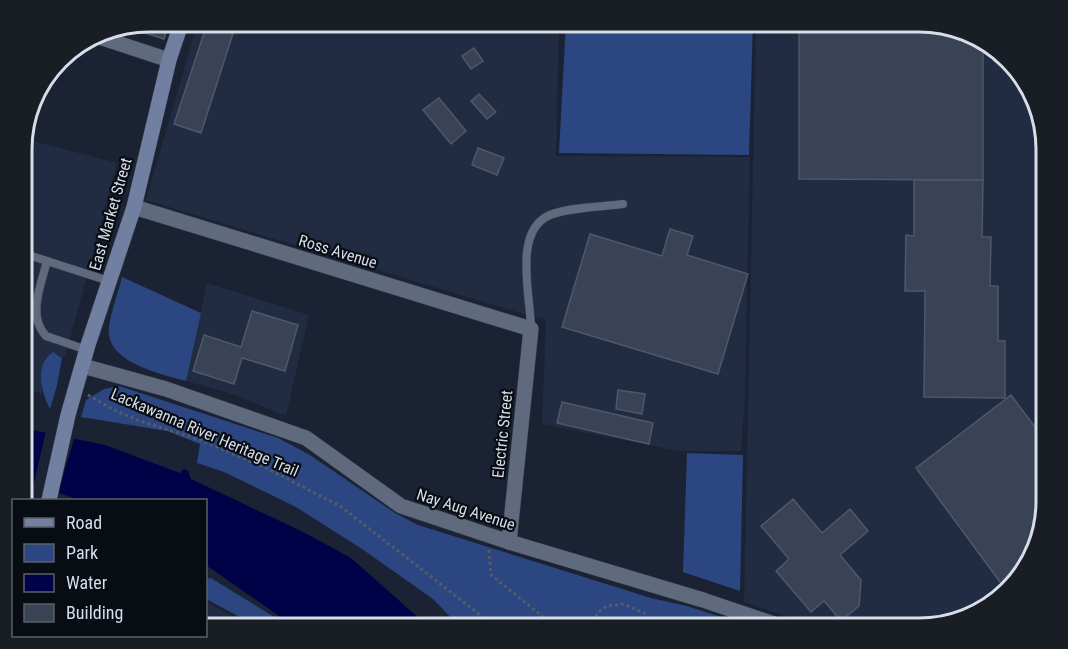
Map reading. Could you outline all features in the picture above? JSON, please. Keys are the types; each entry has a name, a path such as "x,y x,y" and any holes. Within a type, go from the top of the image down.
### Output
{"street":[{"name":"East Market Street","path":"49,499 68,415 134,207 169,60 178,32"},
{"path":"106,39 169,60"},
{"name":"Ross Avenue","path":"134,207 531,329"},
{"name":"Electric Street","path":"509,542 531,329"},
{"name":"Nay Aug Avenue","path":"83,366 166,389 306,438 401,507 754,617"}],"lane":[{"path":"531,329 526,247 540,219 552,214 623,204"},
{"path":"32,256 109,281"},
{"path":"47,261 35,311 41,331 46,336 87,350"}],"path":[{"name":"Lackawanna River Heritage Trail","path":"76,388 131,417 201,440 266,468 340,506 484,618"},
{"path":"489,548 491,575 544,617"},
{"path":"596,617 597,613 607,606 624,604 647,617"}],"shaded area":[{"path":"195,32 559,32 556,156 750,157 745,396 741,451 679,451 542,424 546,319 146,200"},
{"path":"756,32 919,32 950,35 964,40 991,56 1017,84 1030,111 1036,141 1036,508 1030,538 1021,559 1002,583 978,602 950,614 927,617 789,617 744,602"},
{"path":"33,141 117,163 66,354 62,358 57,353 47,356 43,362 42,394 32,390"},
{"path":"207,283 309,315 286,416 235,395 186,381"},
{"path":"207,603 235,618 207,618"}],"green space":[{"path":"565,32 753,32 749,155 559,153"},
{"path":"122,277 201,313 186,381 149,370 125,358 115,349 110,339 109,327"},
{"path":"53,352 62,358 50,409 42,387 41,371 47,357"},
{"path":"119,386 278,438 310,455 395,513 418,525 651,598 722,617 451,618 433,599 362,549 296,507 224,472 197,463 200,444 167,431 81,417 86,400 104,389"},
{"path":"687,453 743,455 740,591 683,572"},
{"path":"211,578 276,618 241,618 207,600 207,579"}],"water":[{"path":"32,430 105,445 180,473 184,469 188,471 191,479 305,533 351,558 418,618 281,618 207,566 207,499 76,499 32,484"}],"pier":[{"path":"46,431 75,436 57,496 33,487"}],"building":[{"path":"143,32 166,32 164,39"},
{"path":"204,32 233,32 201,133 174,124"},
{"path":"799,32 935,33 964,40 983,50 983,180 799,179"},
{"path":"474,48 483,61 471,69 462,56"},
{"path":"479,94 496,112 487,119 471,101"},
{"path":"439,98 466,131 451,144 423,110"},
{"path":"478,148 504,158 497,175 472,165"},
{"path":"914,180 983,180 982,237 991,237 990,286 998,286 998,341 1005,341 1005,398 924,397 925,291 905,291 906,235 914,236"},
{"path":"670,229 693,236 687,255 748,274 718,374 562,327 590,234 662,256"},
{"path":"252,311 298,325 285,371 242,358 234,384 193,371 204,335 241,347"},
{"path":"618,390 645,394 642,414 616,409"},
{"path":"1011,395 1036,428 1034,523 1021,559 1001,584 916,468"},
{"path":"562,402 653,423 649,444 557,423"},
{"path":"793,499 822,533 850,509 868,531 840,555 861,580 859,606 846,617 838,617 824,601 811,612 776,571 789,559 761,526"}]}
